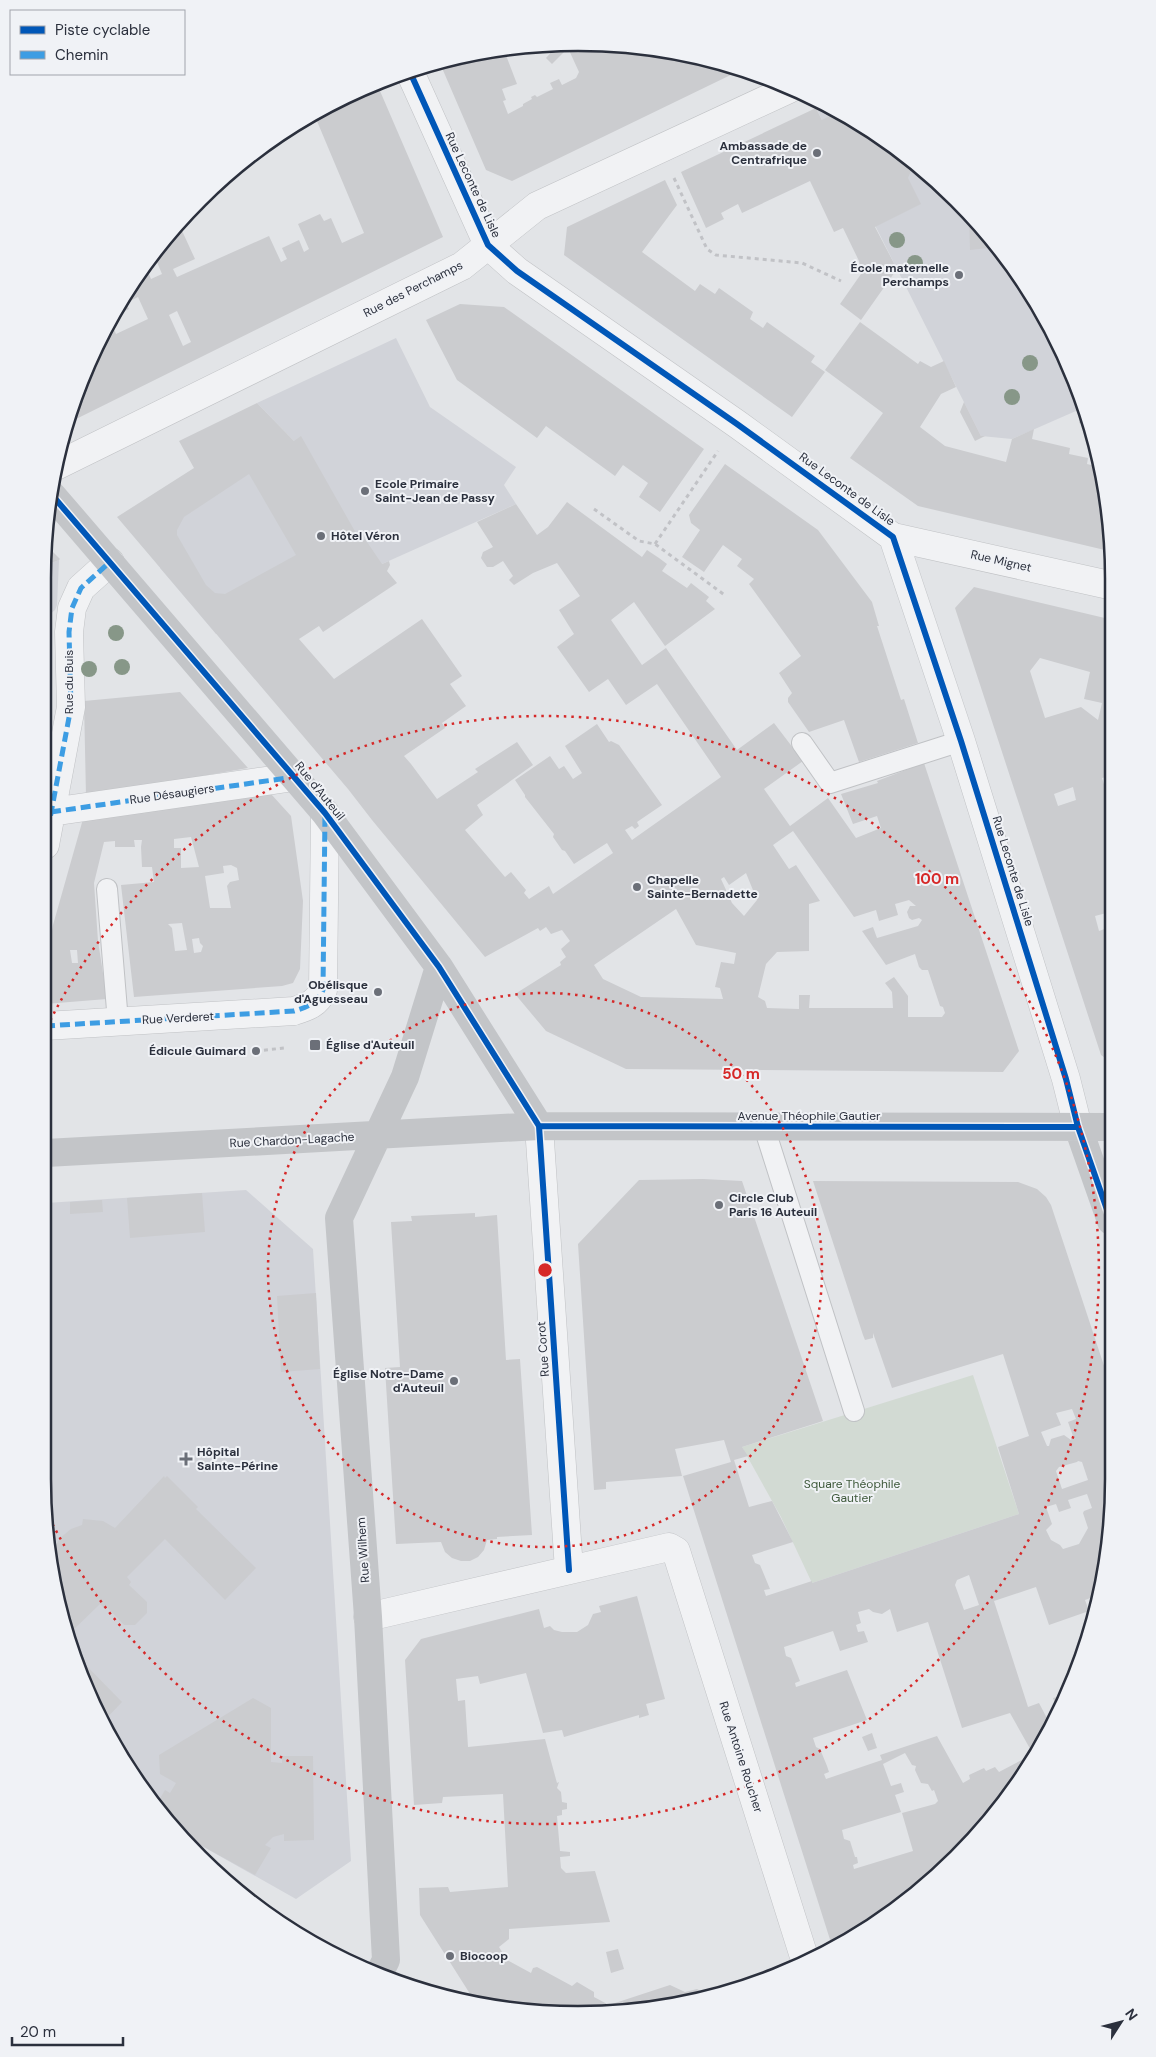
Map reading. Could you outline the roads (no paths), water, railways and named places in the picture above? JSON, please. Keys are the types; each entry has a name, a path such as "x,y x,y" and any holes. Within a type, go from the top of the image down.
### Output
{"street":[{"name":"Rue Leconte de Lisle","path":"413,78 488,245 517,271 737,424 893,537 961,741 1063,1070 1078,1128"},
{"name":"Rue des Perchamps","path":"64,462 462,266 537,206 783,92"},
{"name":"Rue d'Auteuil","path":"57,501 325,813 439,967 539,1126"},
{"name":"Rue Mignet","path":"893,537 1105,584"},
{"name":"Rue du Buis","path":"51,812 71,708 69,632 72,608 81,588 110,562"},
{"name":"Rue Désaugiers","path":"51,812 294,777"},
{"name":"Rue d'Auteuil","path":"310,1006 320,997 323,990 325,813"},
{"path":"379,1135 406,1077 439,967"},
{"name":"Rue Verderet","path":"51,1026 294,1011 310,1006"},
{"name":"Avenue Théophile Gautier","path":"539,1126 1105,1128"},
{"name":"Rue Chardon-Lagache","path":"51,1153 539,1126"},
{"name":"Rue Corot","path":"539,1126 569,1570"},
{"path":"1078,1128 1105,1204"},
{"name":"Rue Wilhem","path":"379,1135 339,1218 368,1617 386,1960 382,1968"},
{"name":"Rue Antoine Roucher","path":"569,1570 669,1547 676,1551 804,1955"},
{"path":"368,1617 569,1570"}],"lane":[{"path":"802,743 830,783 961,741"},
{"path":"107,889 118,1022"},
{"path":"764,1127 854,1411"}],"place":[{"name":"Ambassade de Centrafrique","path":"817,153"},
{"name":"École maternelle Perchamps","path":"959,275"},
{"name":"Ecole Primaire Saint-Jean de Passy","path":"365,491"},
{"name":"Hôtel Véron","path":"321,536"},
{"name":"Chapelle Sainte-Bernadette","path":"637,887"},
{"name":"Obélisque d'Aguesseau","path":"378,992"},
{"name":"Église d'Auteuil","path":"315,1045"},
{"name":"Édicule Guimard","path":"256,1051"},
{"name":"Circle Club Paris 16 Auteuil","path":"719,1205"},
{"name":"Église Notre-Dame d'Auteuil","path":"454,1381"},
{"name":"Hôpital Sainte-Périne","path":"186,1459"},
{"name":"Biocoop","path":"450,1956"}],"park label":[{"name":"Square Théophile Gautier","path":"852,1491"}]}
